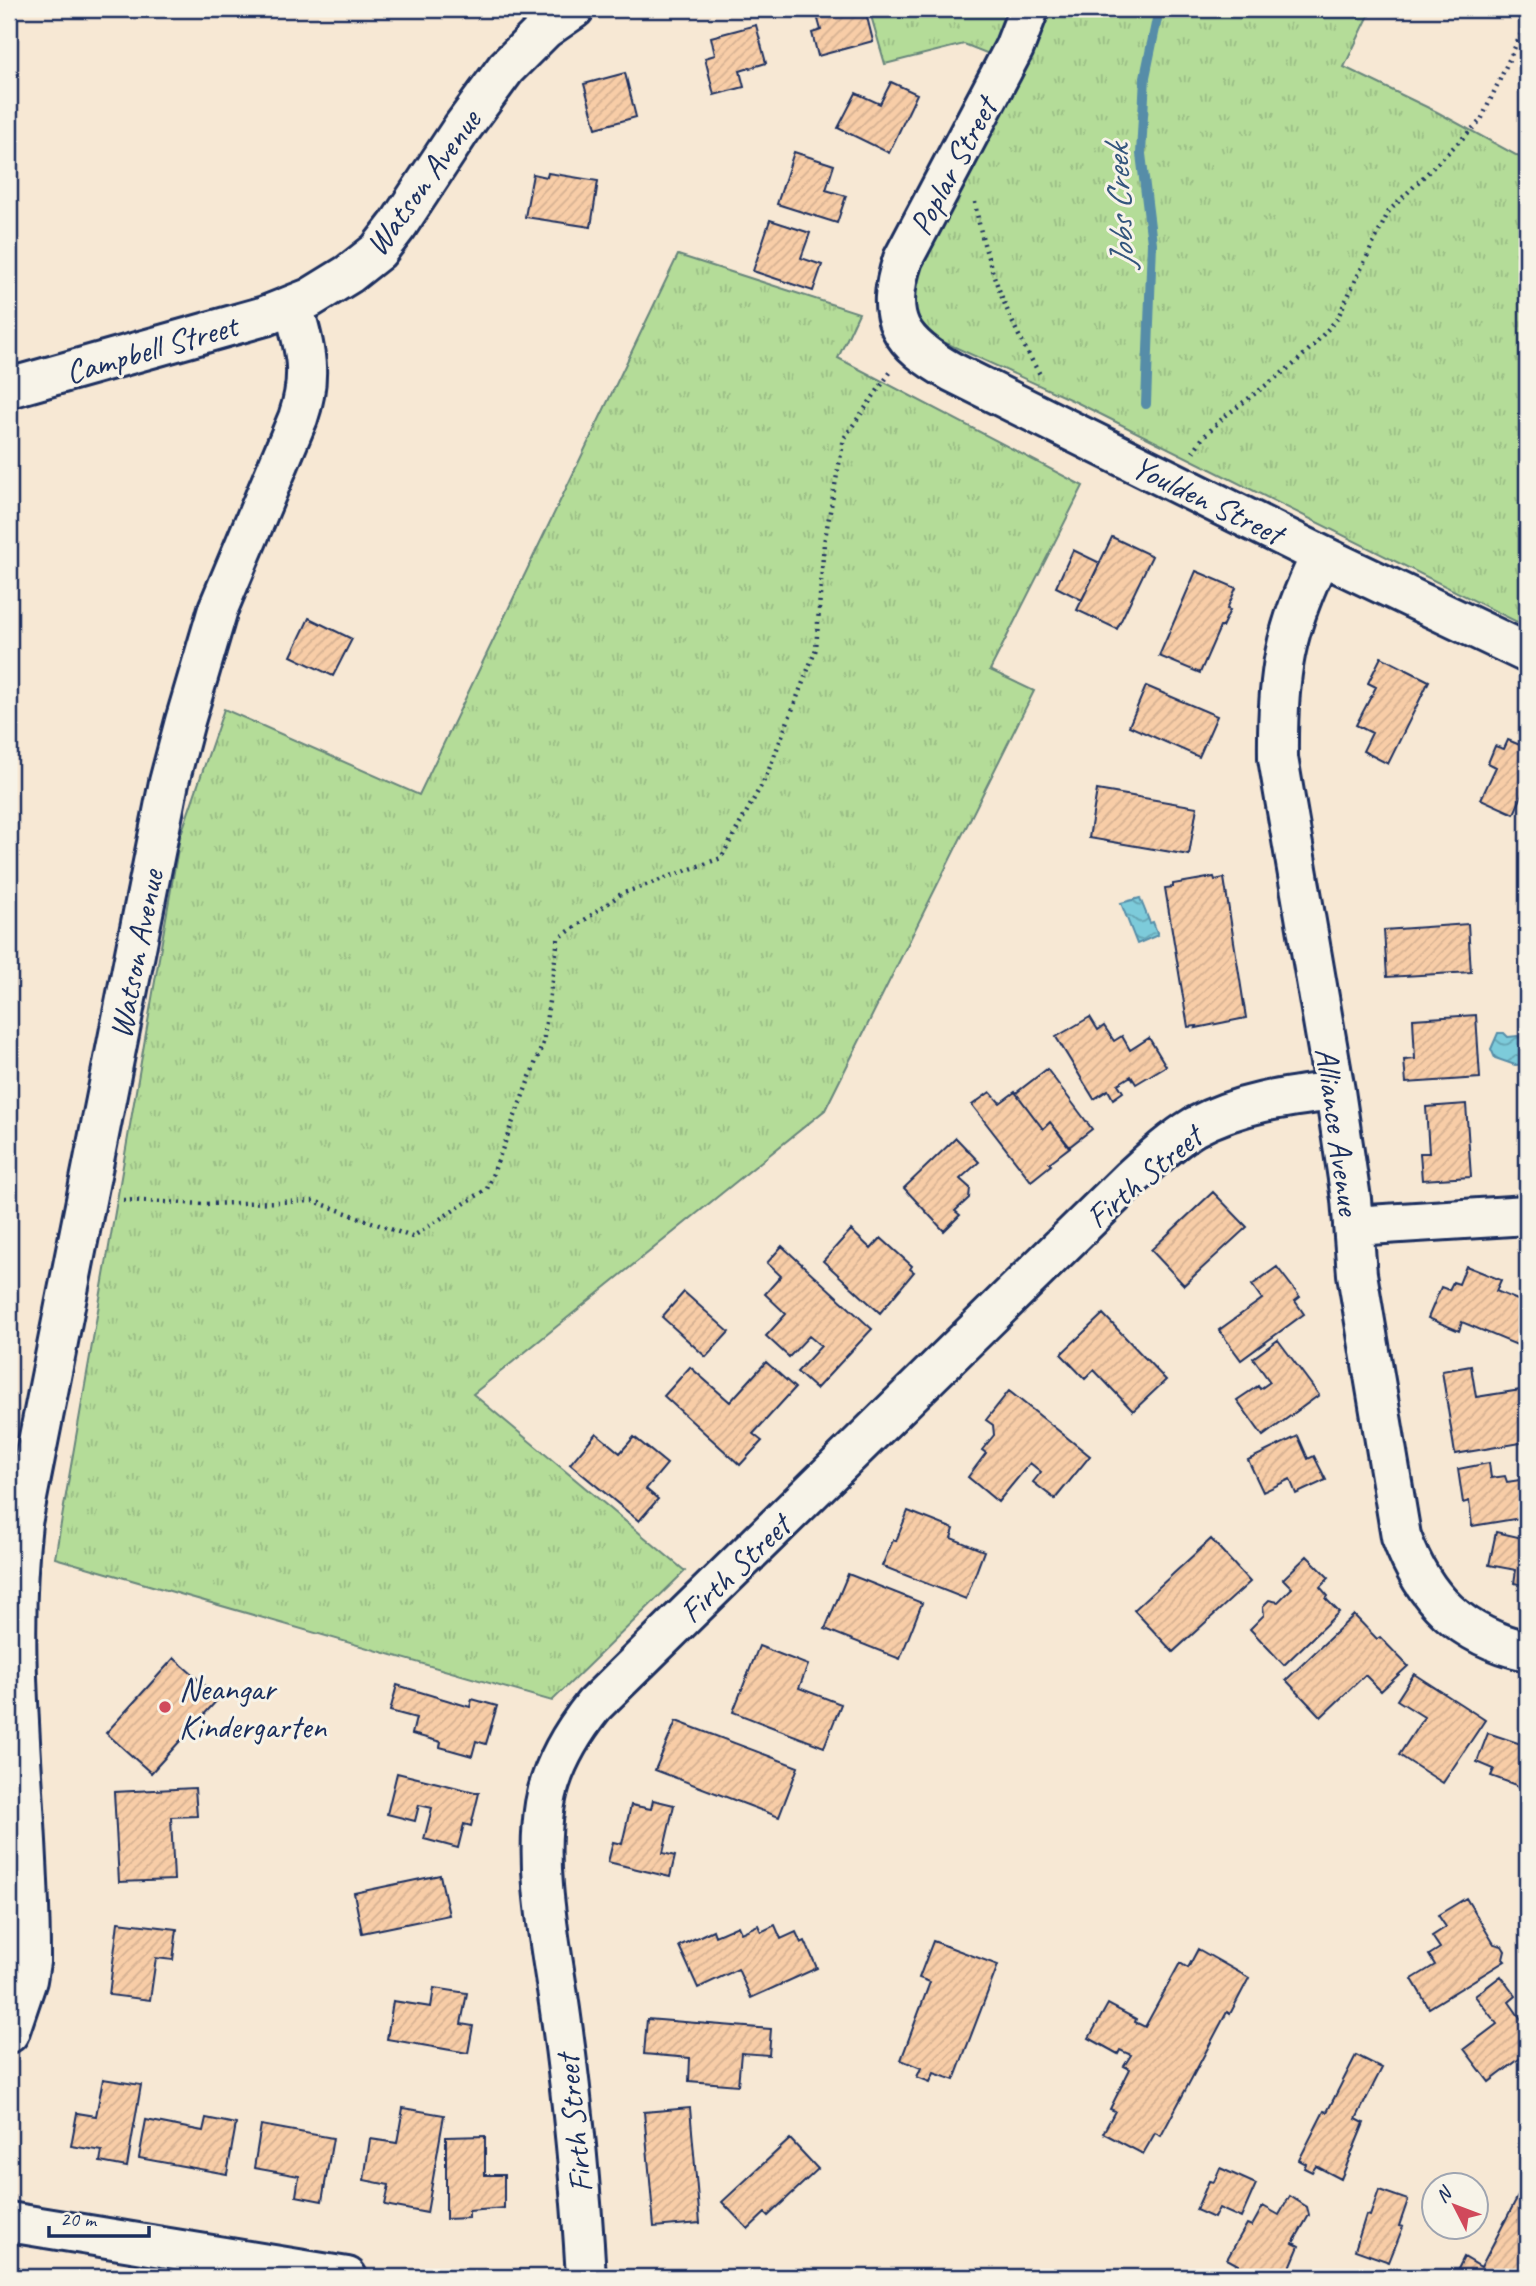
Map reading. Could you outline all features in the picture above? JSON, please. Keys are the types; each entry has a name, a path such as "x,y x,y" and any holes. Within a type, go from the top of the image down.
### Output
{"street":[{"name":"Watson Avenue","path":"9,2033 27,1980 30,1962 16,1639 18,1554 27,1494 88,1198 158,833 181,733 218,609 298,418 306,391 307,363 293,305 349,274 377,251 398,225 462,128 506,68 545,29 574,9"},
{"name":"Poplar Street","path":"906,336 895,307 898,275 904,259 1014,48 1029,9"},
{"name":"Campbell Street","path":"9,388 244,322 293,305"},
{"name":"Youlden Street","path":"906,336 930,359 952,372 1321,555 1527,653"},
{"name":"Alliance Avenue","path":"1321,555 1296,609 1282,666 1277,709 1278,758 1335,1091 1352,1199 1362,1302 1401,1536 1418,1576 1432,1595 1462,1624 1502,1644 1527,1651"},
{"name":"Firth Street","path":"586,2277 574,2114 541,1852 545,1801 553,1772 579,1724 604,1696 1131,1178 1165,1148 1194,1128 1235,1108 1276,1098 1335,1091"},
{"path":"1353,1226 1527,1215"},
{"path":"9,2222 228,2268 347,2277"}],"path":[{"path":"1176,483 1188,458 1204,436 1224,416 1294,364 1337,319 1389,211 1481,120 1527,21"},
{"path":"974,190 986,253 1023,342 1046,383"},
{"path":"88,1198 204,1204 314,1201 412,1237 487,1189 543,1043 558,939 621,894 721,859 766,777 816,649 824,542 844,438 906,336"}],"green space":[{"path":"869,9 1010,9 989,54 964,44 885,64"},
{"path":"1049,9 1372,9 1344,67 1437,112 1527,161 1527,627 1078,403 937,339 921,322 914,296 924,251"},
{"path":"678,255 859,313 838,358 1083,486 990,670 1034,691 825,1110 473,1394 685,1571 552,1701 55,1558 180,837 224,709 419,795"}],"water":[{"path":"1140,898 1158,935 1137,944 1121,903"},
{"path":"1498,1033 1527,1039 1527,1064 1515,1065 1495,1058 1491,1049"}],"building":[{"path":"829,9 865,9 873,41 818,56 812,33 821,30 816,12"},
{"path":"756,25 766,63 740,71 744,87 714,95 705,58 715,55 711,37"},
{"path":"625,73 636,117 596,128 584,84"},
{"path":"891,82 917,94 889,153 838,128 856,93 880,104"},
{"path":"794,152 834,165 826,190 846,196 837,223 777,204"},
{"path":"548,173 598,181 591,227 525,217 533,174 547,177"},
{"path":"770,220 810,233 801,258 822,265 813,291 753,271"},
{"path":"1112,537 1152,556 1117,629 1077,610"},
{"path":"1073,550 1100,563 1082,600 1056,587"},
{"path":"1196,571 1236,588 1227,609 1230,610 1200,673 1159,656"},
{"path":"309,618 352,639 333,676 291,656"},
{"path":"1381,657 1429,681 1388,764 1363,751 1372,733 1356,725 1376,687 1368,683"},
{"path":"1146,686 1217,716 1199,757 1129,726"},
{"path":"1508,740 1527,748 1527,795 1523,793 1514,814 1481,799 1496,767 1488,763 1495,746 1504,749"},
{"path":"1097,790 1197,807 1189,855 1089,838"},
{"path":"1214,877 1215,880 1224,878 1246,1018 1196,1028 1197,1026 1188,1027 1165,888 1173,887 1173,884"},
{"path":"1468,924 1471,972 1387,977 1384,930"},
{"path":"1476,1015 1480,1078 1406,1083 1404,1060 1415,1059 1413,1019"},
{"path":"1090,1017 1098,1030 1104,1026 1114,1041 1122,1036 1130,1050 1149,1038 1166,1066 1136,1084 1131,1076 1118,1084 1123,1092 1113,1099 1108,1090 1094,1099 1056,1037"},
{"path":"1047,1069 1092,1129 1069,1147 1050,1122 1043,1129 1016,1093"},
{"path":"990,1092 1000,1103 1015,1092 1043,1129 1050,1122 1070,1147 1031,1181 972,1105"},
{"path":"1466,1104 1471,1177 1422,1180 1420,1153 1429,1153 1426,1107"},
{"path":"956,1138 979,1162 960,1179 970,1188 969,1198 955,1211 960,1215 944,1231 904,1188"},
{"path":"1213,1192 1247,1227 1184,1285 1151,1250"},
{"path":"851,1230 871,1249 881,1238 912,1266 910,1269 914,1272 880,1313 823,1261"},
{"path":"782,1246 872,1329 816,1389 797,1372 821,1346 809,1336 789,1357 766,1336 786,1314 765,1294 781,1276 767,1263"},
{"path":"1466,1266 1501,1280 1496,1291 1527,1304 1527,1321 1517,1345 1462,1322 1459,1331 1428,1318 1441,1287 1449,1290 1453,1282 1459,1284"},
{"path":"1277,1267 1300,1297 1295,1301 1304,1314 1241,1360 1219,1330 1262,1299 1252,1285"},
{"path":"684,1292 729,1332 706,1357 662,1317"},
{"path":"1103,1314 1166,1380 1133,1411 1094,1370 1085,1379 1061,1354"},
{"path":"1278,1340 1319,1395 1263,1436 1237,1400 1258,1386 1260,1389 1270,1382 1253,1358"},
{"path":"766,1362 795,1388 753,1434 762,1441 740,1465 664,1396 690,1367 730,1402"},
{"path":"1471,1366 1476,1397 1521,1390 1527,1442 1455,1454 1442,1371"},
{"path":"1009,1391 1090,1456 1055,1499 1033,1482 1041,1472 1030,1463 998,1502 968,1477 986,1453 982,1450 994,1435 993,1425 986,1420"},
{"path":"596,1433 620,1453 634,1437 667,1464 646,1489 658,1499 639,1521 570,1464"},
{"path":"1298,1436 1308,1459 1314,1456 1326,1480 1296,1494 1290,1479 1263,1492 1248,1460"},
{"path":"1489,1463 1491,1478 1505,1476 1507,1482 1527,1479 1527,1517 1472,1526 1469,1501 1463,1503 1458,1469"},
{"path":"908,1511 954,1529 951,1538 984,1551 966,1599 882,1566"},
{"path":"1496,1532 1527,1539 1527,1586 1514,1583 1516,1570 1489,1565"},
{"path":"1211,1539 1250,1582 1173,1652 1134,1610"},
{"path":"1307,1556 1329,1578 1320,1587 1328,1596 1326,1599 1339,1612 1284,1665 1250,1629 1264,1615 1263,1606 1269,1600 1278,1602 1292,1588 1283,1579"},
{"path":"848,1574 922,1603 900,1659 825,1629"},
{"path":"1354,1615 1408,1666 1381,1691 1365,1675 1321,1717 1286,1680"},
{"path":"759,1646 808,1665 799,1688 841,1704 824,1747 733,1712"},
{"path":"174,1658 219,1698 151,1773 106,1733"},
{"path":"1414,1674 1485,1720 1443,1783 1399,1755 1424,1717 1397,1700"},
{"path":"397,1685 470,1707 472,1699 497,1706 486,1744 476,1741 472,1756 440,1747 441,1742 412,1734 416,1718 390,1711"},
{"path":"676,1721 798,1767 779,1817 655,1770"},
{"path":"1488,1733 1527,1746 1527,1789 1491,1776 1494,1769 1477,1762"},
{"path":"397,1773 479,1793 471,1826 464,1824 458,1848 424,1839 432,1808 419,1805 415,1821 387,1814"},
{"path":"195,1788 197,1816 171,1817 174,1880 119,1882 114,1792"},
{"path":"653,1800 674,1805 663,1853 675,1856 670,1877 608,1862 613,1842 622,1844 631,1805 651,1809"},
{"path":"440,1875 449,1915 362,1933 354,1893"},
{"path":"1466,1898 1494,1944 1502,1946 1505,1961 1429,2008 1412,1979 1435,1965 1429,1955 1440,1948 1432,1936 1446,1927 1438,1915"},
{"path":"118,1922 177,1929 173,1960 156,1958 150,2000 109,1995"},
{"path":"758,1925 761,1932 775,1925 781,1939 796,1932 801,1943 805,1941 817,1968 751,1998 738,1969 698,1988 679,1946 713,1930 715,1936 738,1926 741,1933"},
{"path":"933,1941 998,1965 954,2080 934,2073 930,2082 917,2077 921,2068 901,2060 930,1982 919,1978"},
{"path":"1198,1949 1249,1978 1230,2014 1227,2012 1161,2136 1155,2133 1143,2154 1103,2133 1115,2111 1110,2109 1130,2069 1124,2066 1131,2055 1120,2050 1118,2054 1089,2038 1108,2004 1145,2027 1180,1963 1188,1968"},
{"path":"1501,1976 1516,1996 1509,2002 1521,2019 1527,2014 1527,2053 1489,2082 1464,2049 1497,2024 1475,1996"},
{"path":"434,1988 467,1993 461,2024 473,2026 468,2053 387,2039 393,2001 431,2007"},
{"path":"647,2019 771,2029 769,2055 741,2053 738,2085 689,2081 690,2058 644,2054"},
{"path":"1356,2055 1382,2068 1356,2119 1364,2123 1341,2179 1316,2166 1312,2172 1304,2168 1306,2164 1299,2160"},
{"path":"103,2079 141,2085 127,2167 100,2162 102,2151 71,2146 77,2113 96,2116"},
{"path":"403,2108 444,2115 427,2213 385,2205 389,2185 364,2180 370,2139 397,2143"},
{"path":"690,2108 700,2223 654,2227 644,2112"},
{"path":"206,2118 236,2124 227,2174 139,2158 146,2120 203,2131"},
{"path":"261,2125 333,2138 322,2201 296,2196 299,2176 254,2168"},
{"path":"485,2136 485,2175 504,2175 504,2208 469,2211 469,2218 446,2219 446,2137"},
{"path":"790,2139 818,2169 768,2216 765,2213 748,2229 722,2202"},
{"path":"1220,2168 1256,2184 1241,2218 1219,2208 1214,2218 1196,2210 1209,2181 1214,2182"},
{"path":"1379,2190 1408,2200 1399,2226 1403,2227 1389,2262 1355,2250 1366,2215 1370,2216"},
{"path":"1519,2194 1527,2198 1527,2277 1454,2277 1464,2257 1481,2267"},
{"path":"1290,2196 1307,2207 1309,2215 1293,2243 1299,2246 1286,2277 1270,2272 1267,2277 1260,2277 1227,2259 1247,2224 1252,2226 1263,2206 1279,2215"}],"waterway":[{"name":"Jobs Creek","path":"1146,404 1152,243 1141,154 1145,77 1159,9"}],"place":[{"name":"Neangar Kindergarten","path":"165,1707"}]}
